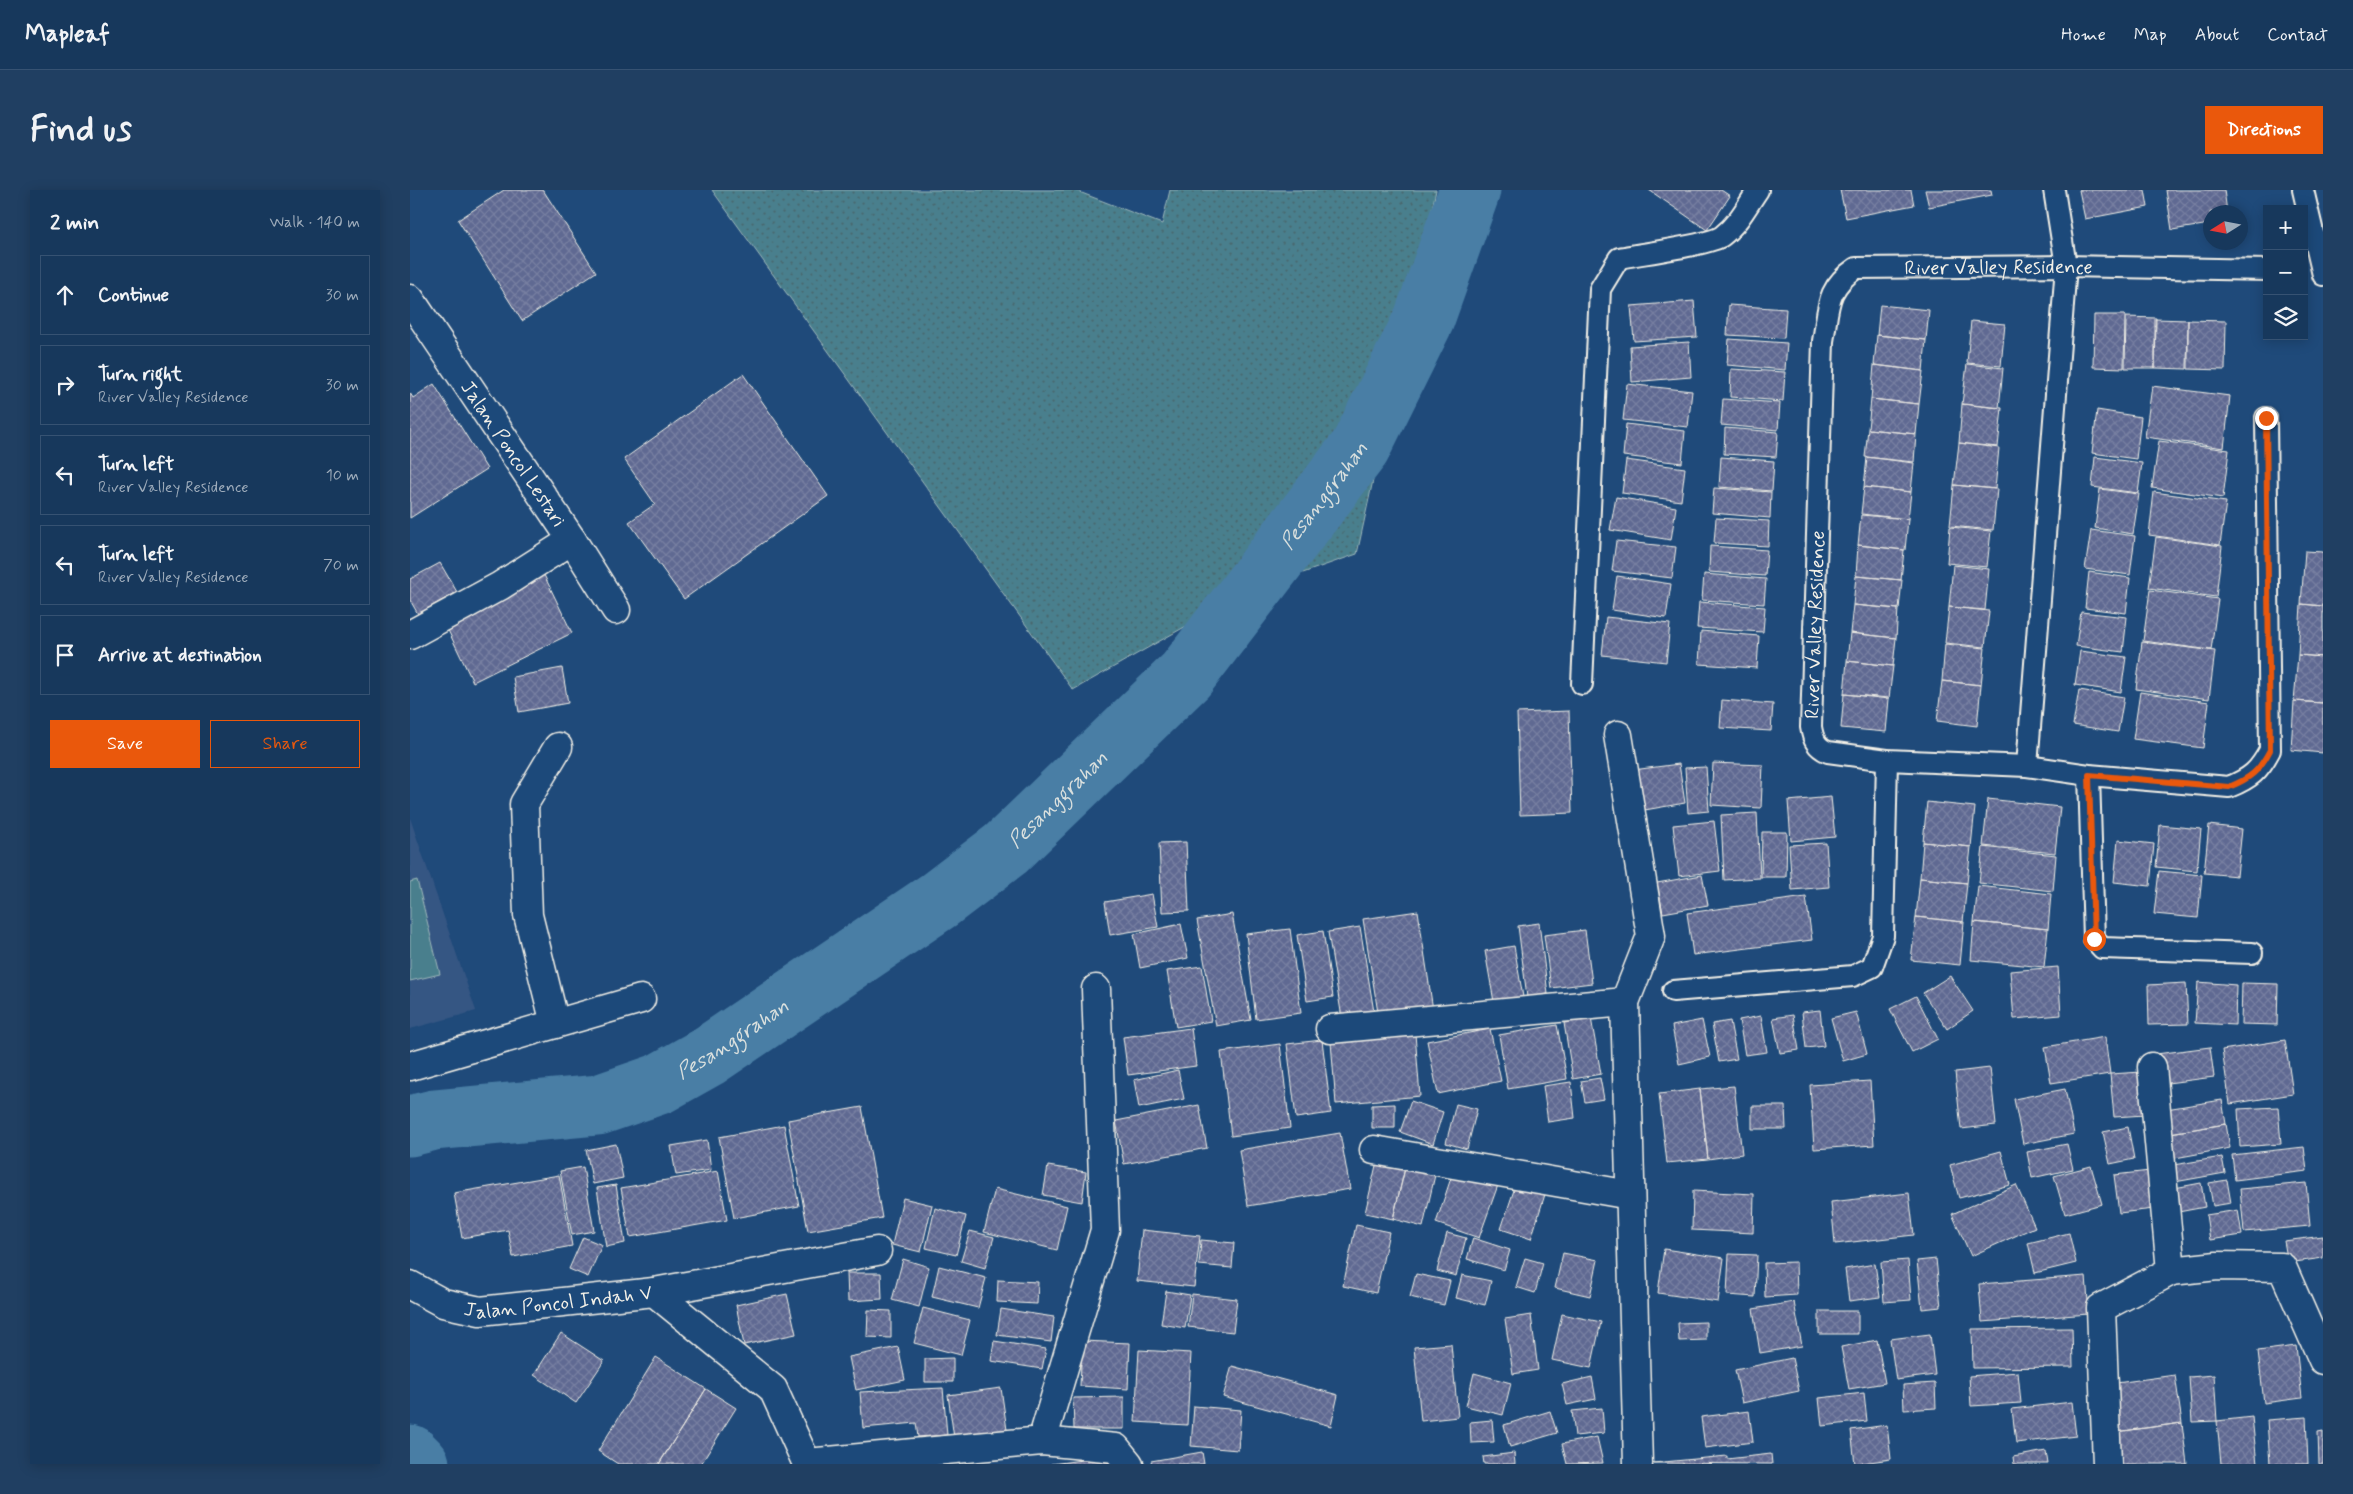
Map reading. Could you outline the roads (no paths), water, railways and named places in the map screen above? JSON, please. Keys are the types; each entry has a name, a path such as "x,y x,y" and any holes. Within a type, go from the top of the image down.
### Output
{"street":[{"name":"Jalan Poncol Lestari","path":"410,299 572,540 616,610"},
{"path":"410,635 500,586 572,540"},
{"path":"1618,735 1651,936 1625,1002 1638,1464"},
{"path":"555,1024 528,915 524,804 558,747"},
{"path":"1042,1441 1105,1230 1096,989"},
{"path":"410,1066 641,1000"},
{"path":"1330,1029 1625,1002"},
{"path":"2152,1067 2171,1271"},
{"path":"1374,1150 1630,1195"},
{"path":"654,1292 877,1251"},
{"path":"2107,1464 2100,1308 2171,1271 2217,1266 2282,1268 2323,1360"},
{"name":"Jalan Poncol Indah V","path":"410,1285 443,1304 480,1311 654,1292 773,1389 807,1463"},
{"path":"807,1463 1042,1441 1116,1448 1129,1464"}],"lane":[{"path":"1582,684 1600,289 1619,258 1720,238 1737,222 1758,190"},
{"path":"2026,766 2066,266 2054,190"},
{"path":"2303,190 2316,272"},
{"name":"River Valley Residence","path":"2263,270 2066,266 1856,268 1842,278 1831,293 1823,341 1811,727 1813,740 1820,749 1828,752 1887,760 2026,766 2089,775 2229,787 2246,781 2260,768 2270,750 2266,418"},
{"path":"1673,991 1853,976 1872,968 1883,936 1887,760"},
{"path":"2089,775 2094,939 2102,948 2252,953"}],"waterway":[{"name":"Pesanggrahan","path":"410,1126 434,1120 598,1105 659,1084 707,1057 939,900 1006,849 1186,675 1360,448 1424,319 1470,190"},
{"name":"Pesanggrahan","path":"410,1455 419,1464"}]}
